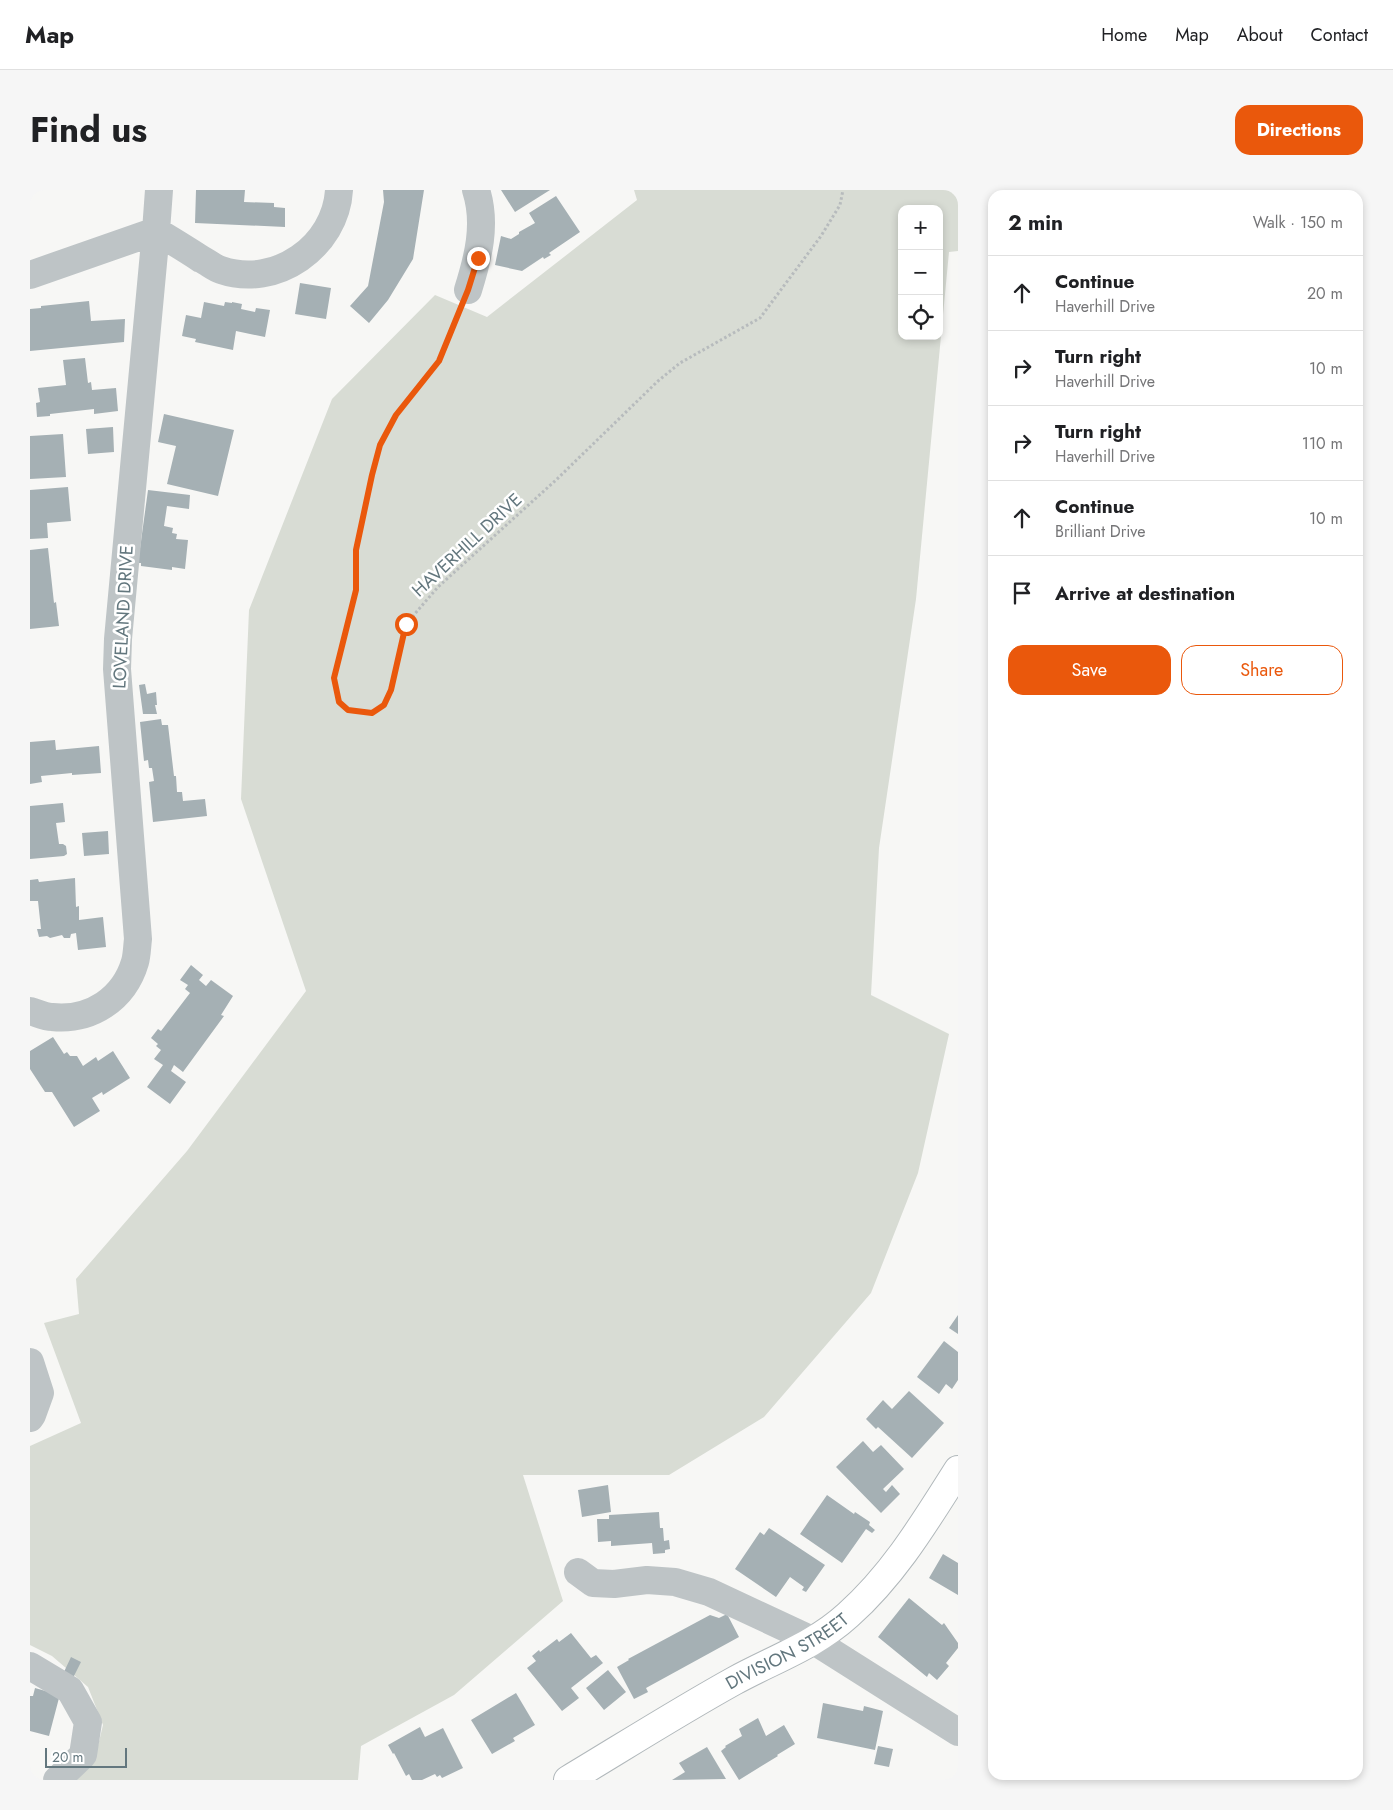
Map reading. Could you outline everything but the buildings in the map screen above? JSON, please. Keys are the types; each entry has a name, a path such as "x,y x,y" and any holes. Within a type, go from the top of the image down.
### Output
{"street":[{"name":"LOVELAND DRIVE","path":"30,1011 51,1018 73,1018 96,1011 115,997 129,978 136,960 138,939 117,670 118,639 159,190"},
{"path":"30,275 156,231 221,270 246,274 271,272 294,263 315,246 330,225 338,201 339,190"},
{"path":"468,290 478,258 481,226 476,190"},
{"path":"30,1362 40,1393 30,1418"},
{"name":"DIVISION STREET","path":"568,1780 735,1681 814,1641 847,1616 878,1586 907,1549 958,1470"},
{"path":"578,1572 593,1583 614,1584 647,1580 675,1582 709,1592 814,1641 958,1732"},
{"path":"30,1666 70,1690 88,1722 83,1755 56,1780"}],"path":[{"name":"HAVERHILL DRIVE","path":"468,290 439,361 396,415 380,445 356,550 356,590 334,678 339,702 348,710 372,713 384,705 391,690 406,624 438,587 556,480 658,381 680,363 760,318 821,236 840,205 843,190"}],"shaded area":[{"path":"634,190 958,190 958,251 949,252 943,315 943,205 898,205 898,340 941,340 916,599 879,848 871,995 949,1034 918,1173 871,1293 764,1417 669,1475 523,1475 563,1601 454,1695 361,1746 358,1780 77,1780 94,1762 103,1725 88,1687 52,1656 30,1645 30,1446 81,1423 44,1323 79,1314 76,1279 187,1151 306,991 241,799 249,610 332,399 435,295 487,317 637,200"}],"route":[{"path":"406,624 391,690 384,705 372,713 348,710 339,702 334,678 356,590 356,550 380,445 396,415 439,361 468,290 478,258"}]}
